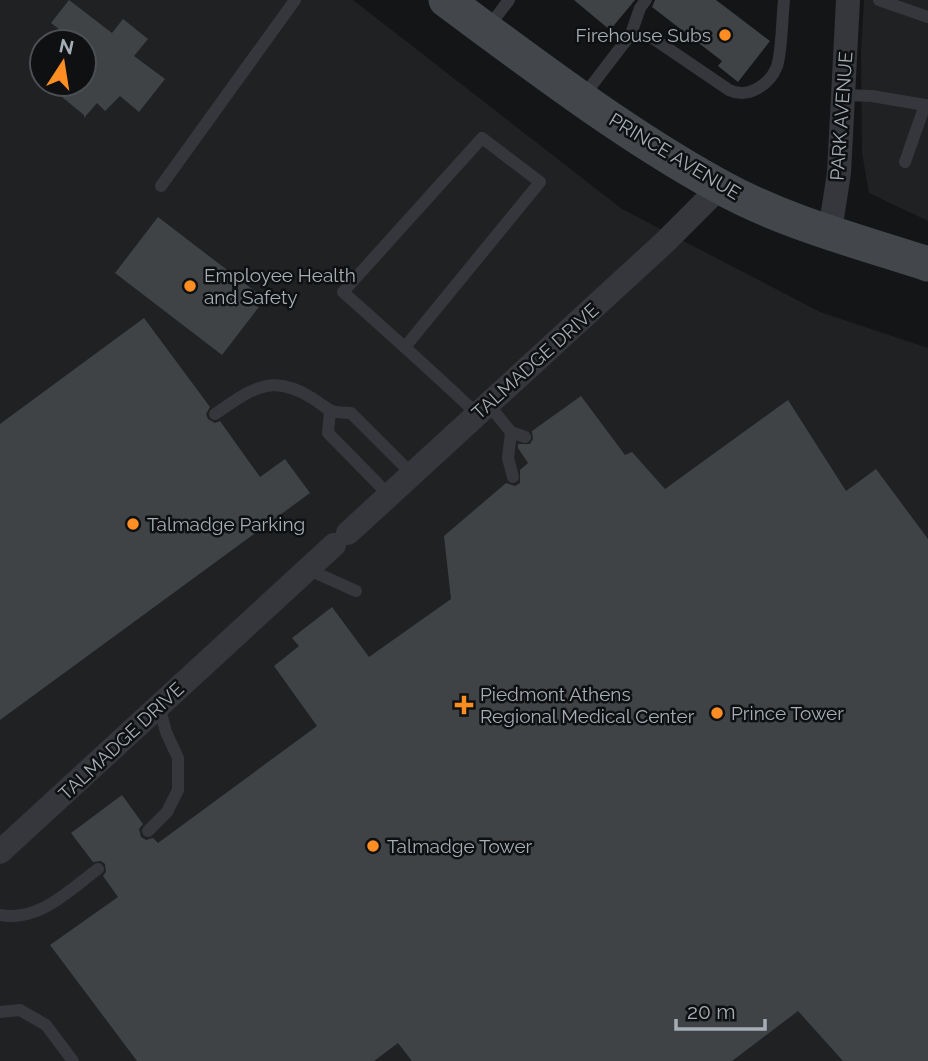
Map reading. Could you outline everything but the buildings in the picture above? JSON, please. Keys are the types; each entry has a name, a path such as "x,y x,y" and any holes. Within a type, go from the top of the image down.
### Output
{"main road":[{"name":"PRINCE AVENUE","path":"446,0 582,98 654,147 720,187 793,219 928,264"}],"street":[{"name":"PARK AVENUE","path":"830,231 839,173 848,0"},
{"name":"TALMADGE DRIVE","path":"0,852 665,242 720,187"}],"lane":[{"path":"161,186 295,0"},
{"path":"486,30 509,0"},
{"path":"582,98 631,34 640,8 646,0"},
{"path":"631,34 654,39 738,95 751,93 766,81 777,66 784,0"},
{"path":"879,0 928,17"},
{"path":"843,95 872,96 925,105 905,162"},
{"path":"405,347 540,182 482,138 343,292 405,347 511,432 525,436"},
{"path":"215,414 254,389 276,384 293,387 330,412 351,413 412,474"},
{"path":"330,412 328,433 389,495"},
{"path":"511,432 508,458 513,477"},
{"path":"307,569 356,591"},
{"path":"148,831 167,813 178,790 178,758 166,732 159,706"},
{"path":"0,915 15,918 41,911 98,869"},
{"path":"0,1012 20,1010 46,1025 74,1061"}],"shaded area":[{"name":"Piedmont Athens Regional Medical Center","path":"0,0 353,0 622,209 820,312 928,348 928,1061 0,1061"},
{"path":"864,0 928,0 928,221 869,193 862,153 861,52"}],"place":[{"name":"Firehouse Subs","path":"725,35"},
{"name":"Employee Health and Safety","path":"190,286"},
{"name":"Talmadge Parking","path":"133,524"},
{"name":"Piedmont Athens Regional Medical Center","path":"464,705"},
{"name":"Prince Tower","path":"717,713"},
{"name":"Talmadge Tower","path":"373,846"}]}
